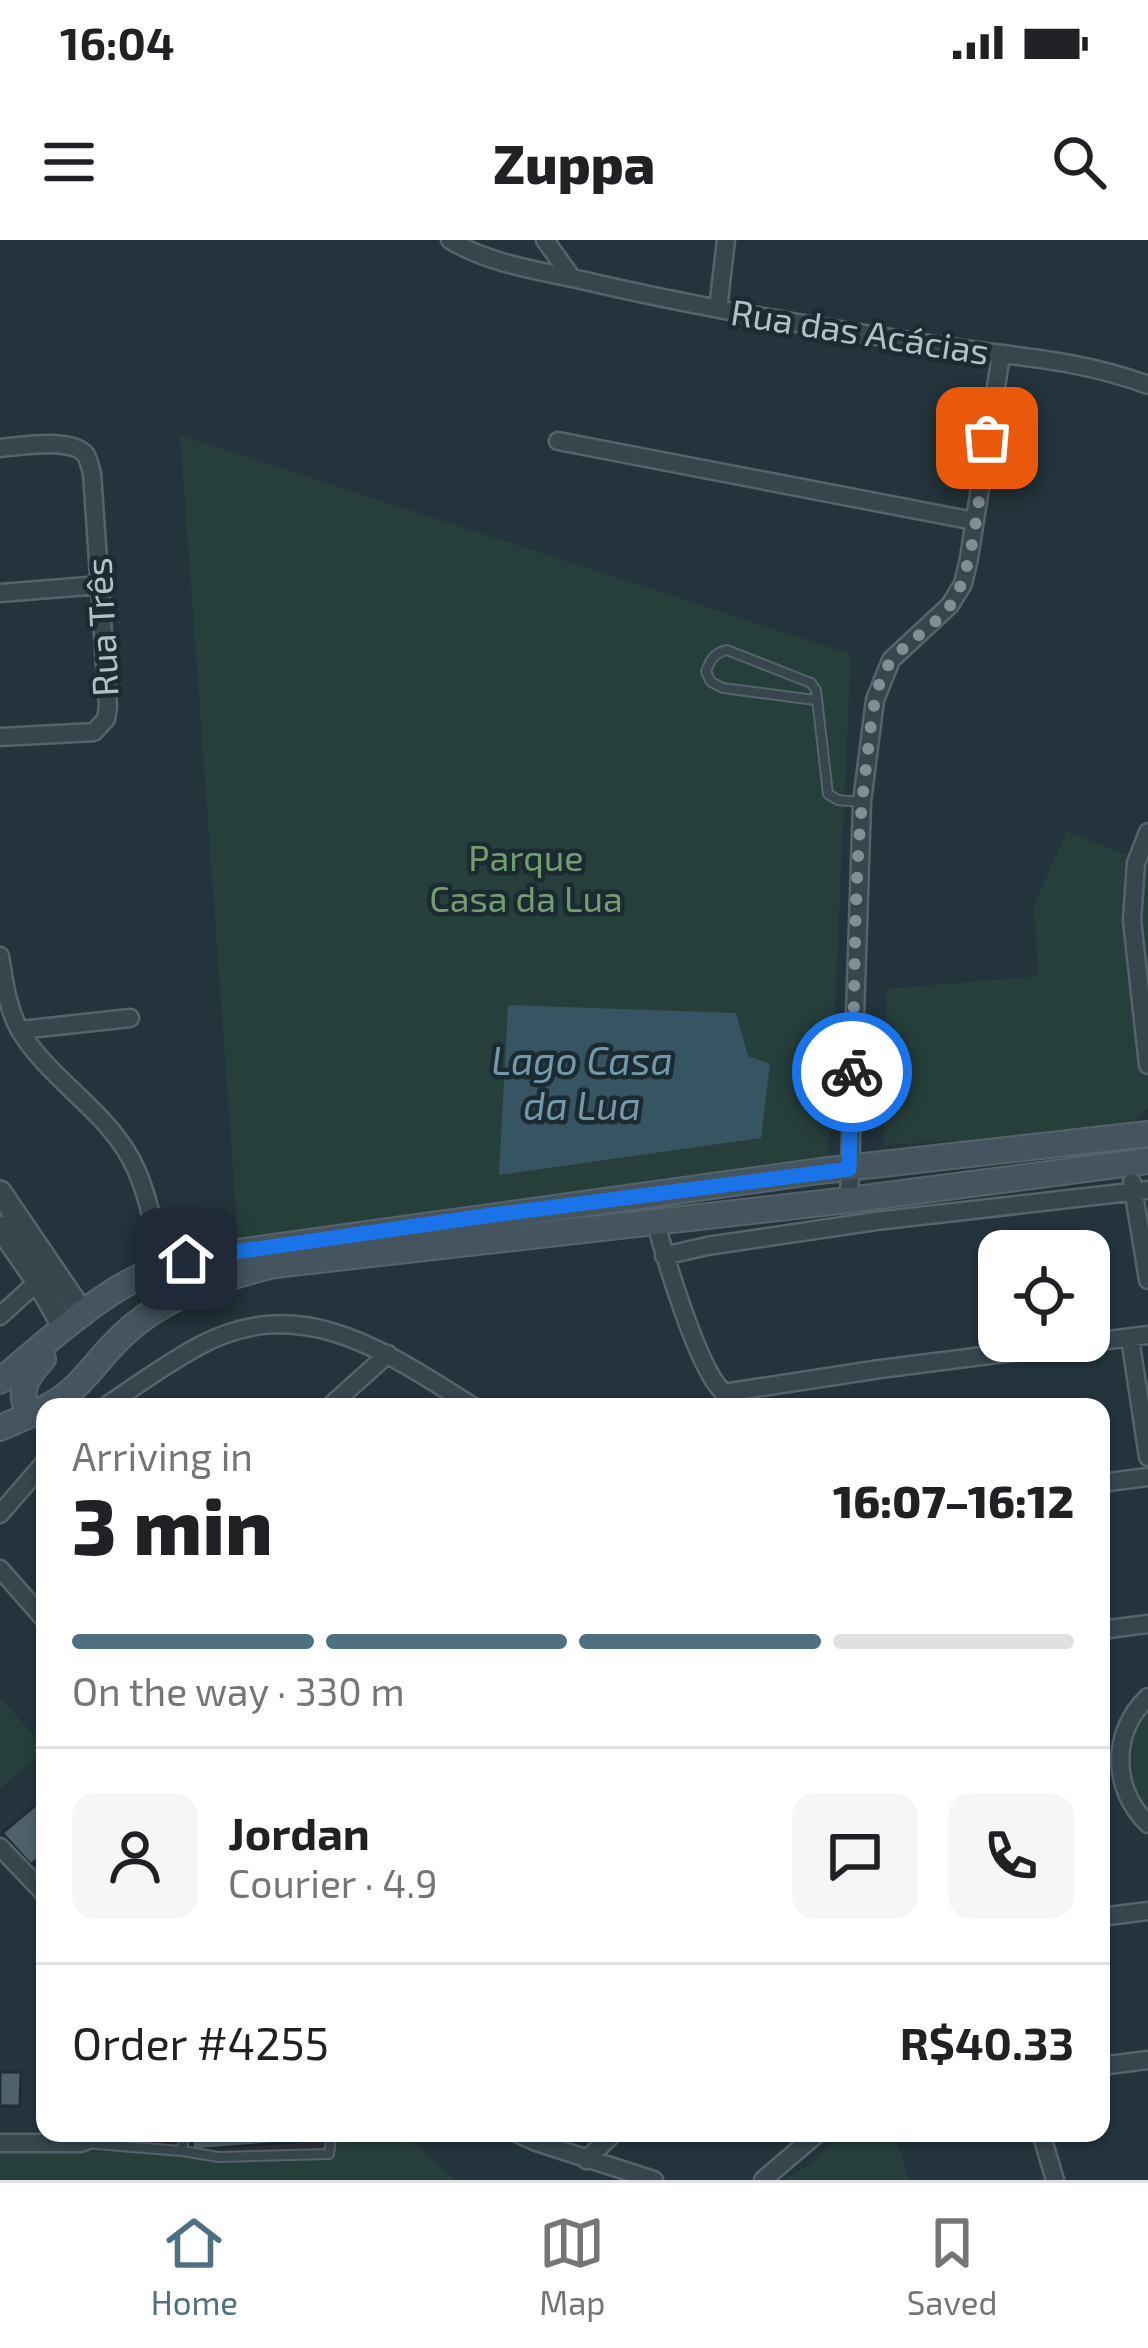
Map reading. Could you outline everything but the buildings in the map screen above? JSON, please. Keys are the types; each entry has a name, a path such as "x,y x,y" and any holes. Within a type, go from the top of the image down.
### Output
{"main road":[{"path":"0,1381 122,1286 163,1265 214,1254 1148,1134"},
{"path":"64,1398 148,1312 182,1294 275,1265 1138,1162"},
{"path":"148,1312 163,1265"},
{"path":"67,1326 103,1330 108,1350"},
{"path":"36,1410 23,1400 25,1383 67,1326"},
{"path":"0,1428 36,1417"}],"street":[{"name":"Rua das Acácias","path":"450,240 483,256 718,309 1068,362 1114,372 1148,386"},
{"path":"545,240 572,278"},
{"path":"718,309 726,240"},
{"path":"849,1200 862,802 875,700 891,661 929,628 963,584 1001,355"},
{"path":"558,442 974,521"},
{"name":"Rua Três","path":"0,448 58,443 78,449 89,461 109,706 106,719 94,732 0,737"},
{"path":"0,592 100,585"},
{"path":"1148,832 1136,863 1132,920 1148,1065"},
{"path":"0,956 7,1000 20,1030 97,1113 135,1164 163,1265"},
{"path":"20,1030 130,1018"},
{"path":"1138,1162 1148,1280"},
{"path":"664,1256 876,1221 1141,1190"},
{"path":"0,1192 67,1326"},
{"path":"655,1220 704,1363 731,1398"},
{"path":"0,1227 45,1276"},
{"path":"0,1316 45,1276"},
{"path":"117,1398 201,1345 243,1328 281,1324 311,1325 345,1335 388,1354 459,1398"},
{"path":"723,1393 1139,1337 1148,1456"},
{"path":"339,1398 388,1354"},
{"path":"76,1389 83,1398"},
{"path":"0,1514 36,1472"},
{"path":"1110,1483 1148,1477"},
{"path":"0,1569 36,1610"},
{"path":"1110,1629 1148,1624"},
{"path":"1148,1697 1126,1726 1120,1749 1126,1794 1148,1824"},
{"path":"1110,1774 1120,1772"},
{"path":"0,1846 36,1884"},
{"path":"1110,1916 1148,1911"},
{"path":"1110,2065 1148,2060"},
{"path":"539,2142 654,2180"},
{"path":"586,2160 605,2142"},
{"path":"763,2180 807,2142"},
{"path":"1044,2142 1055,2180"},
{"path":"0,2143 81,2143"}],"lane":[{"path":"815,700 723,688 711,682 706,671 715,655 727,650 811,682 816,690 828,794 862,802"},
{"path":"182,2151 184,2142"},
{"path":"81,2143 219,2157 329,2154 331,2142"}],"shaded area":[{"path":"130,2142 325,2142 324,2153 128,2153"}],"green space":[{"name":"Parque Casa da Lua","path":"180,435 851,654 828,1158 238,1239"},
{"path":"1067,831 1148,864 1148,1105 1126,1133 884,1145 886,989 1038,976 1034,905"},
{"path":"0,1700 36,1739 36,1757 0,1789"},
{"path":"1148,1707 1148,1815 1132,1788 1128,1761 1134,1734"},
{"path":"325,2142 413,2142 455,2180 0,2180 0,2150 324,2153"},
{"path":"832,2142 897,2142 909,2180 783,2180 815,2161"}],"water":[{"name":"Lago Casa da Lua","path":"508,1005 736,1013 748,1056 770,1064 761,1138 499,1175"}],"way so far":[{"path":"852,1072 862,802 875,700 891,661 929,628 963,584 987,438"}],"route":[{"path":"186,1259 849,1169 852,1072"}]}
